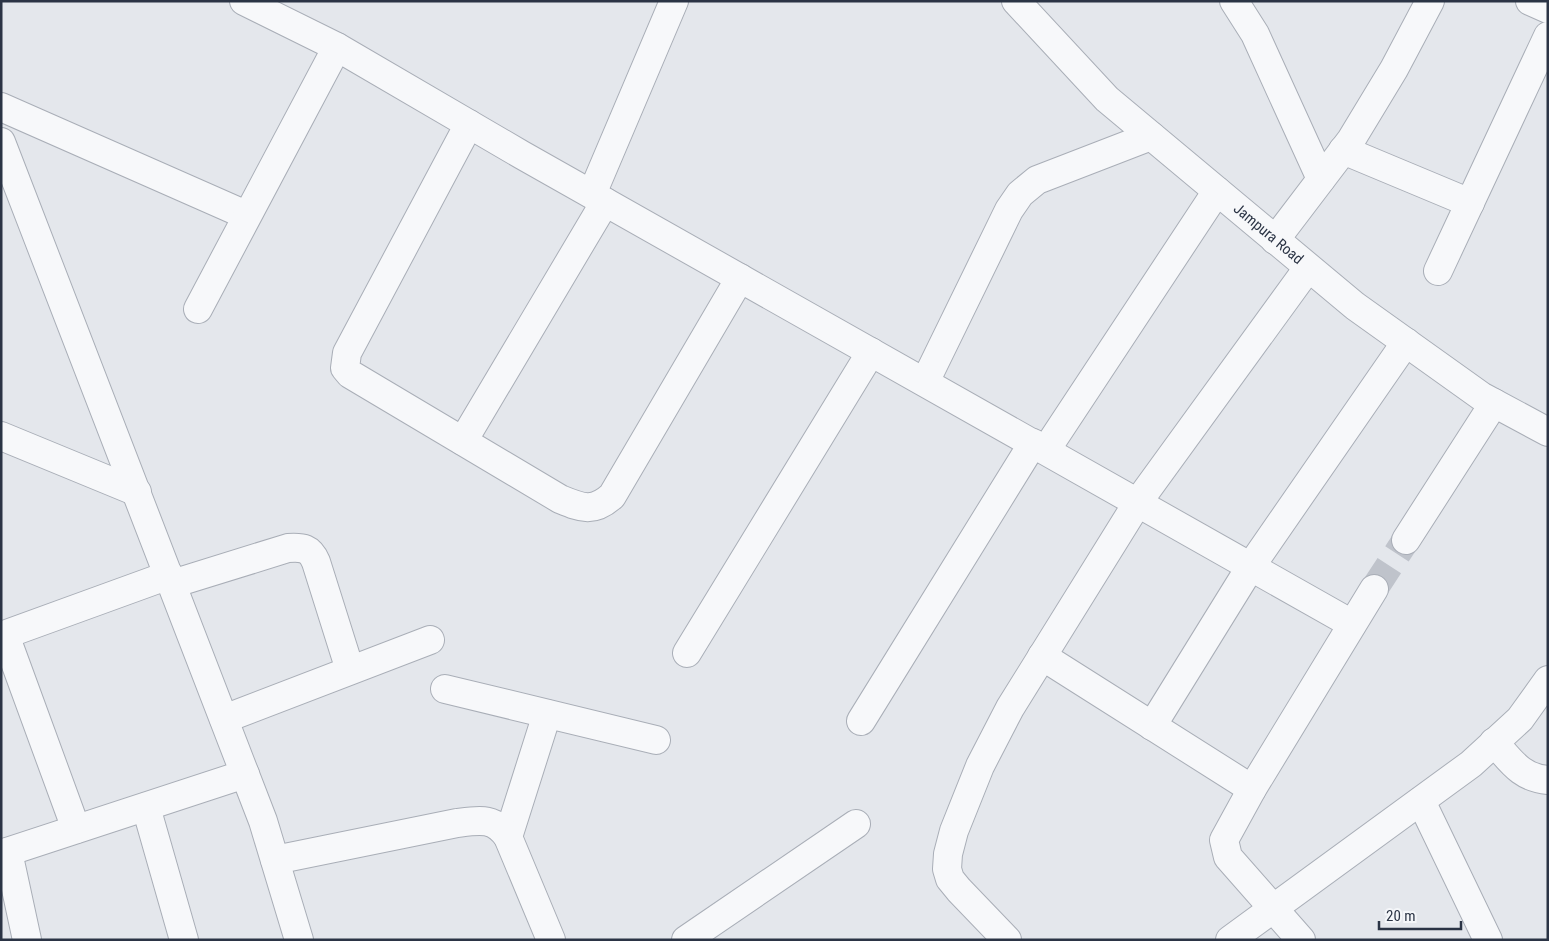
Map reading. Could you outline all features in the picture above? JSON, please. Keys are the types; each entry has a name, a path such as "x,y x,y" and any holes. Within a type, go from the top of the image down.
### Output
{"street":[{"path":"244,1 336,47 1352,624"},
{"name":"Jampura Road","path":"1016,1 1107,100 1355,306 1494,403 1545,424"},
{"path":"1234,1 1254,34 1321,180"},
{"path":"1275,240 1344,150 1394,69 1430,1"},
{"path":"1530,1 1548,9"},
{"path":"463,441 599,198 668,3"},
{"path":"1438,271 1548,36"},
{"path":"198,308 336,47"},
{"path":"1,107 246,215"},
{"path":"469,124 347,352 345,368 350,374 560,499 583,507 594,508 604,503 621,483 740,278"},
{"path":"925,382 1009,210 1020,194 1037,180 1151,136"},
{"path":"1,142 263,821 299,940"},
{"path":"1344,150 1470,203"},
{"path":"861,721 1039,447 1217,191"},
{"path":"1007,940 950,879 947,869 948,854 954,830 993,737 1138,502 1308,268"},
{"path":"1152,726 1251,566 1406,342"},
{"path":"687,653 871,352"},
{"path":"1406,540 1494,403"},
{"path":"1,436 137,492"},
{"path":"76,829 3,635 170,580 288,548 306,548 312,553 316,562 350,670"},
{"path":"1301,940 1274,907 1228,857 1224,840 1252,789 1374,589"},
{"path":"224,719 430,640"},
{"path":"1042,656 1252,789"},
{"path":"1230,940 1471,764 1520,718 1548,680"},
{"path":"445,689 656,740"},
{"path":"508,837 547,714"},
{"path":"1494,742 1522,774 1530,778 1548,780"},
{"path":"27,940 4,853 245,774"},
{"path":"1420,801 1488,940"},
{"path":"146,806 184,940"},
{"path":"274,860 477,820 492,822 501,827 508,837 551,940"},
{"path":"686,940 856,824"}],"tunnel":[{"path":"1374,589 1406,540"}]}
